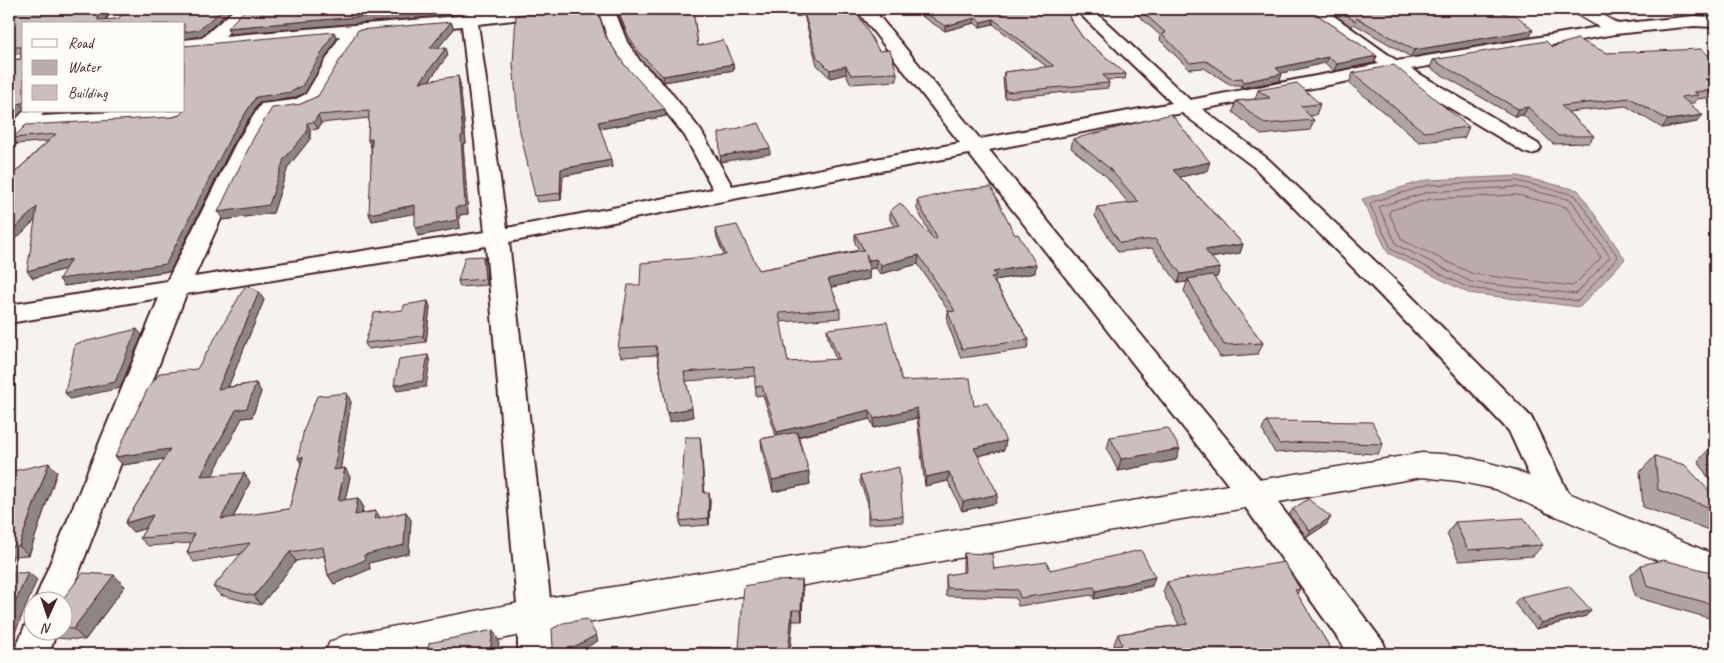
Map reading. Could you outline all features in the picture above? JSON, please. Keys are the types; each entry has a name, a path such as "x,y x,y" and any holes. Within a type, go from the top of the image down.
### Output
{"street":[{"path":"113,22 124,9"},
{"path":"207,43 244,9"},
{"path":"185,45 353,30 468,14 567,9"},
{"path":"606,9 618,42 634,65 662,94 694,135 726,194"},
{"path":"864,9 1252,492 1370,654"},
{"path":"1083,9 1187,107 1261,163 1392,292 1520,425 1557,503"},
{"path":"1313,9 1394,67 1531,148"},
{"path":"1581,9 1615,29"},
{"path":"468,14 497,236 534,616 536,654"},
{"path":"9,314 497,236 1394,67 1693,15 1715,22"},
{"path":"56,590 176,288 246,142 268,108 297,105 313,98 353,30"},
{"path":"9,60 22,59"},
{"path":"9,139 30,117 176,115"},
{"path":"343,654 534,616 1252,492 1422,465 1458,468 1501,478 1715,570"},
{"path":"31,654 36,640"}],"water":[{"path":"1518,176 1578,190 1625,259 1580,307 1468,293 1388,253 1362,199 1427,180"}],"building":[{"path":"9,9 105,9 98,17 98,20 118,19 127,9 224,9 198,30 185,32 185,22 22,22 22,103 9,114 9,60 21,59 21,47 9,47"},
{"path":"246,9 452,9 227,28"},
{"path":"572,9 597,9 606,37 624,64 665,109 598,122 611,160 561,169 560,193 535,196 519,127 513,64 516,15"},
{"path":"617,9 693,9 698,46 723,40 733,64 663,76 640,54 628,35"},
{"path":"803,9 851,9 862,21 879,51 890,50 897,73 851,75 846,66 830,70 817,57"},
{"path":"919,9 1065,9 1083,38 1126,74 1103,75 1109,83 1006,92 1004,72 1054,66 993,19 981,22 975,18 945,26"},
{"path":"1139,9 1309,9 1377,56 1337,64 1328,57 1276,68 1282,74 1243,82 1242,78 1233,79 1206,61 1190,63 1162,34 1166,33"},
{"path":"1338,9 1498,9 1505,14 1516,15 1533,30 1414,50 1357,18 1355,21"},
{"path":"451,22 430,48 446,48 420,82 458,76 463,136 461,136 465,206 456,207 457,220 415,228 415,205 369,214 372,139 368,140 369,111 318,115 314,122 307,123 307,132 284,159 269,205 218,212 254,137 272,108 301,104 318,96 358,30"},
{"path":"334,32 302,86 291,92 256,97 231,136 166,264 59,279 71,259 27,271 37,207 12,231 9,231 9,178 56,134 13,138 26,125 173,117 180,115 185,112 185,46"},
{"path":"1577,39 1607,53 1701,49 1715,61 1715,79 1705,79 1715,85 1715,90 1694,92 1699,95 1681,97 1703,115 1668,120 1630,98 1561,106 1594,136 1558,136 1528,107 1518,109 1433,60 1546,41 1552,47"},
{"path":"1394,65 1469,127 1424,132 1353,73"},
{"path":"1297,83 1320,104 1300,106 1314,120 1265,124 1236,101 1270,98 1258,90"},
{"path":"1171,114 1210,162 1173,170 1243,244 1205,250 1220,268 1181,274 1155,239 1120,243 1097,207 1139,202 1109,168 1073,139"},
{"path":"759,123 770,148 720,156 719,133"},
{"path":"991,187 1015,235 1018,234 1036,264 993,272 996,276 991,277 1029,340 962,349 948,312 955,311 919,255 881,265 876,259 869,260 866,254 869,270 828,279 840,309 779,313 788,362 839,359 827,329 887,322 902,381 970,378 974,406 987,403 1006,441 974,448 998,494 963,502 949,472 926,477 917,408 874,419 870,410 777,432 762,386 755,387 755,367 684,372 692,408 667,413 656,346 618,348 628,285 640,285 641,263 726,255 715,229 737,225 759,270 864,250 855,234 900,225 890,211 900,203 934,240 937,238 917,200 953,191"},
{"path":"483,256 485,279 458,281 465,257"},
{"path":"1212,275 1263,343 1224,345 1188,279"},
{"path":"246,285 259,292 218,389 256,383 247,408 236,410 201,476 244,473 221,519 289,509 303,457 298,458 304,429 317,396 347,393 334,470 345,468 338,501 358,498 355,515 376,511 374,519 406,512 404,545 364,555 365,560 328,575 323,547 290,552 254,596 213,587 250,543 187,553 194,534 140,538 153,515 125,523 170,449 115,457 148,388 160,373 197,369"},
{"path":"428,301 423,336 365,343 374,313 403,310 404,305"},
{"path":"137,329 115,382 65,393 75,344"},
{"path":"428,355 423,381 394,385 399,359"},
{"path":"1266,421 1372,422 1383,444 1307,442 1279,444"},
{"path":"1168,428 1180,449 1121,459 1110,437"},
{"path":"797,432 809,472 772,480 761,439"},
{"path":"685,437 700,437 704,493 709,493 708,518 680,521"},
{"path":"1655,456 1685,465 1715,497 1715,509 1658,490"},
{"path":"49,463 19,546 9,547 9,472"},
{"path":"899,467 903,516 869,518 868,497 860,476"},
{"path":"1308,499 1331,517 1310,531 1293,509"},
{"path":"1524,518 1543,545 1468,550 1455,522"},
{"path":"1141,550 1155,577 1096,591 1094,587 1020,598 1018,590 947,588 946,575 965,572 964,553 992,554 994,569 1047,562 1050,570"},
{"path":"1663,560 1711,572 1715,585 1715,605 1647,586 1641,565"},
{"path":"1284,562 1300,589 1295,590 1334,654 1069,654 1122,645 1118,634 1188,624 1167,582"},
{"path":"9,572 28,572 9,618"},
{"path":"83,573 114,575 73,629 72,590 70,590"},
{"path":"802,580 801,610 792,610 788,654 696,654 697,647 739,648 744,586 772,581"},
{"path":"1569,586 1591,610 1541,623 1520,597"},
{"path":"587,619 596,635 561,654 551,654 549,650 553,648 552,629 563,623"},
{"path":"493,630 490,654 427,654 429,643"}]}
